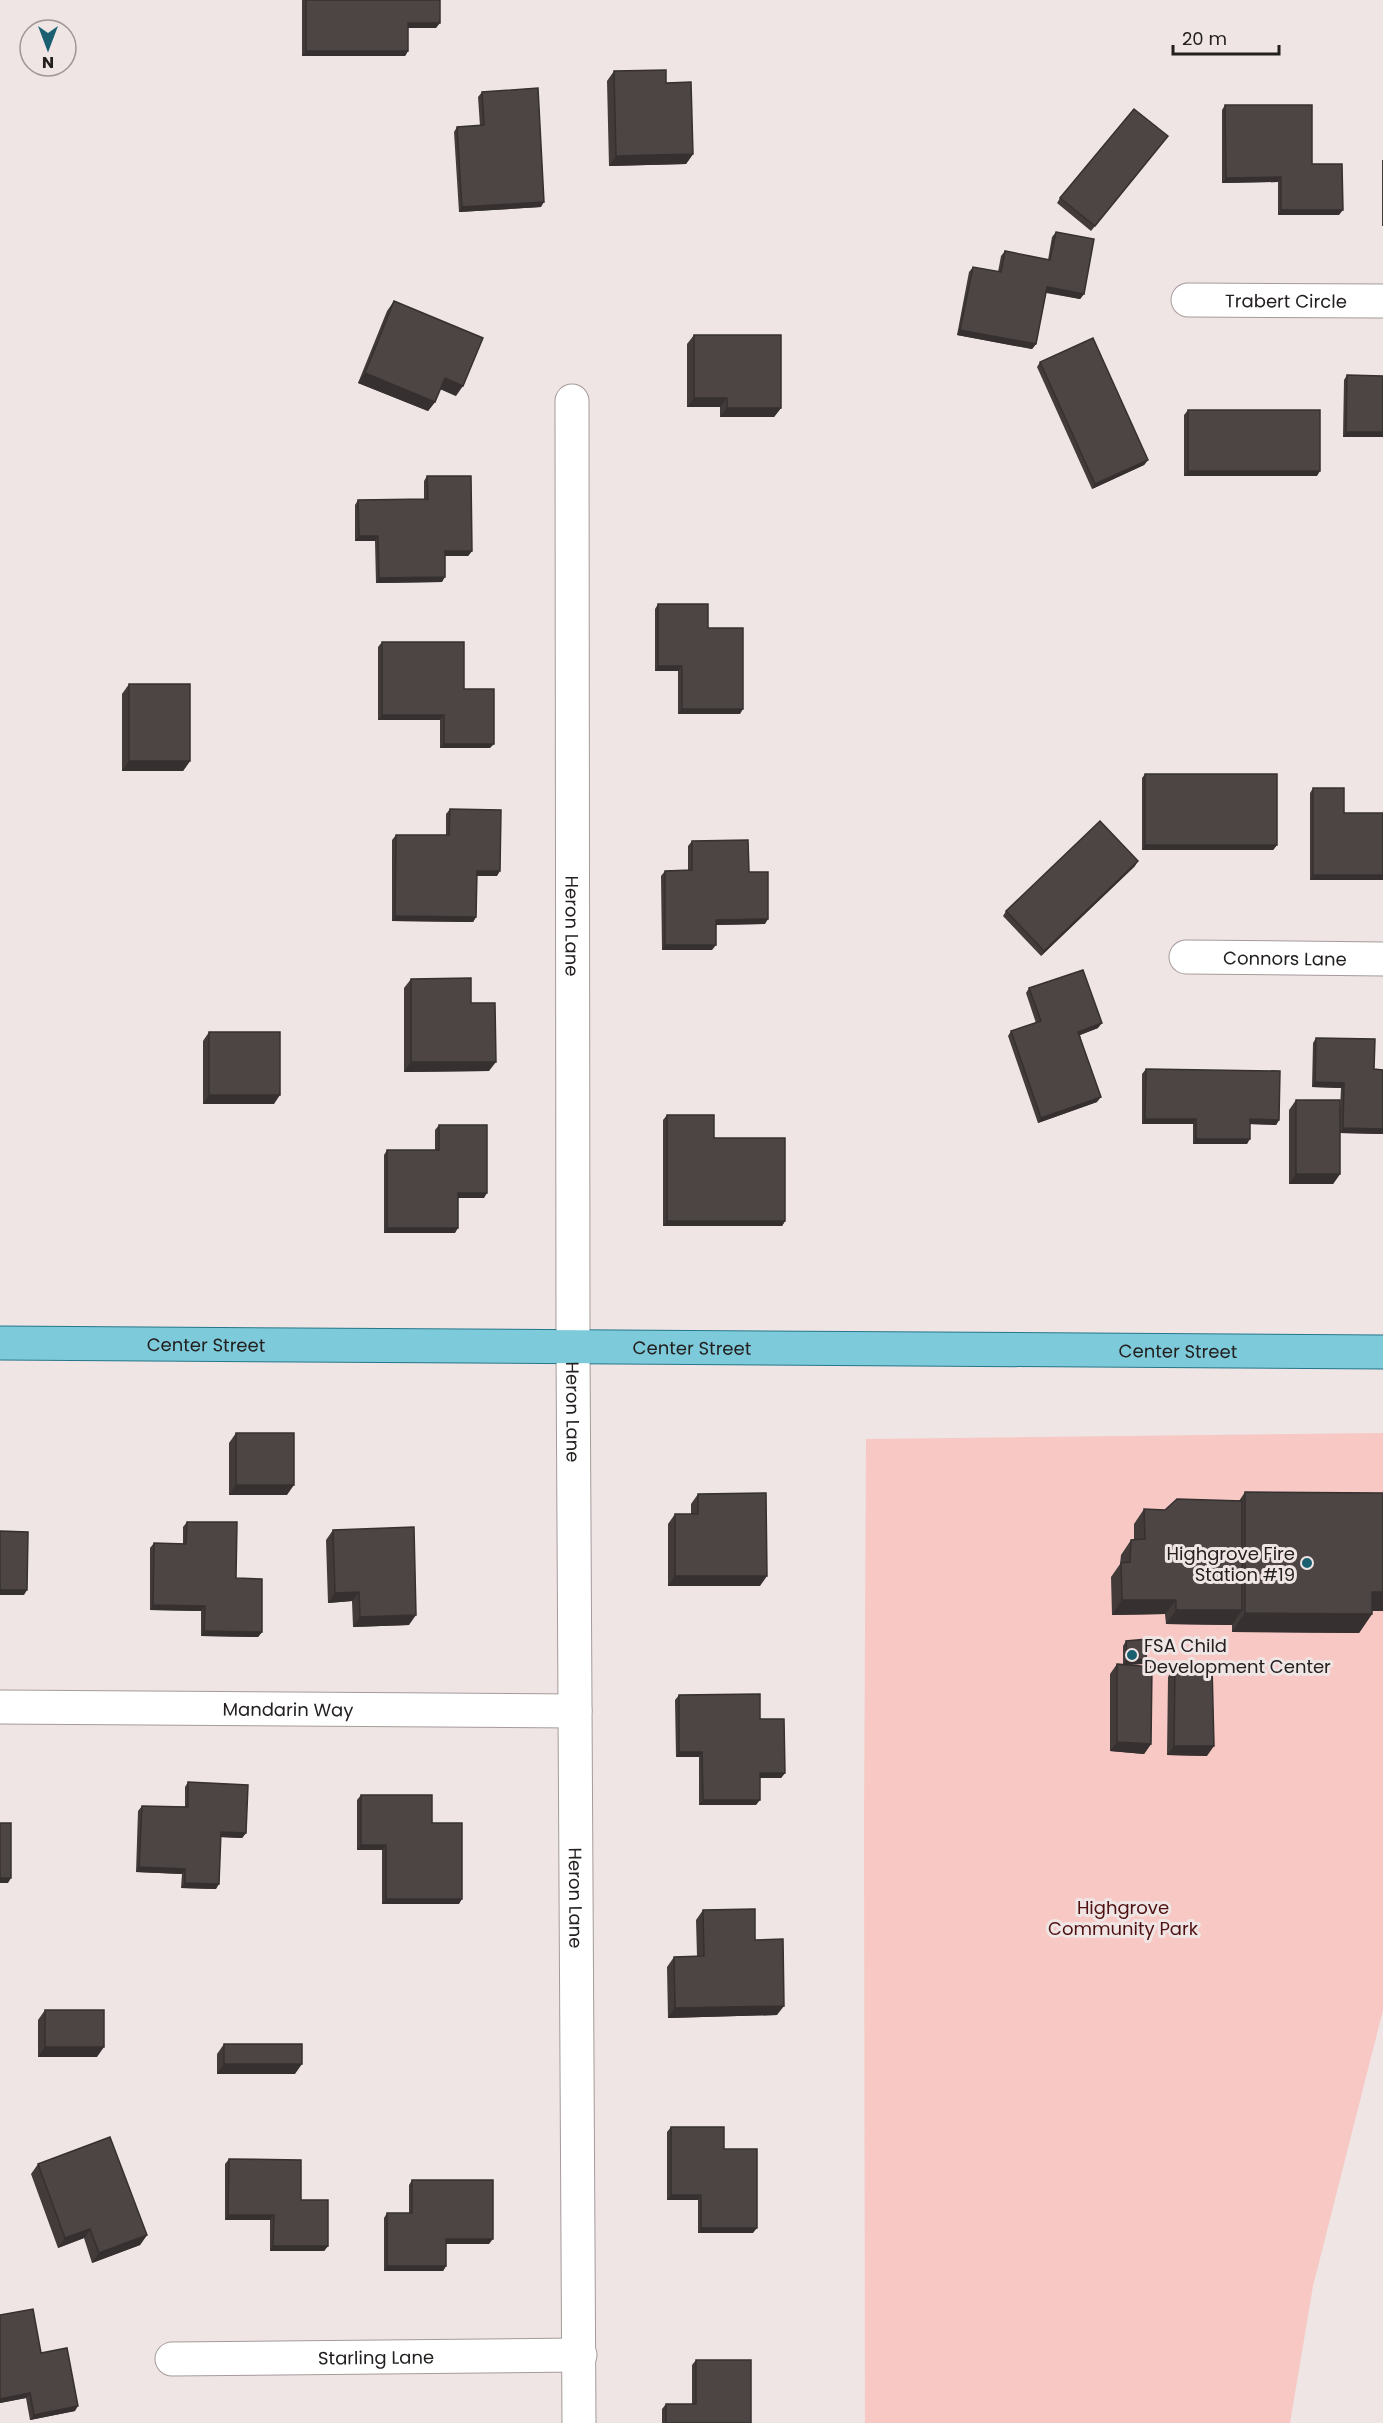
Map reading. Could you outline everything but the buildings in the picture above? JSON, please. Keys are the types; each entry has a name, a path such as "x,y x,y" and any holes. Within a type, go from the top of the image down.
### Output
{"main road":[{"name":"Center Street","path":"0,1343 1383,1352"}],"street":[{"name":"Trabert Circle","path":"1188,300 1383,301"},
{"name":"Heron Lane","path":"572,401 573,1347 579,2423"},
{"name":"Connors Lane","path":"1186,957 1383,959"},
{"name":"Mandarin Way","path":"0,1707 575,1711"},
{"name":"Starling Lane","path":"172,2359 580,2355"}],"green space":[{"name":"Highgrove Community Park","path":"1383,1433 1383,2010 1313,2286 1290,2423 865,2423 866,1439"}],"place":[{"name":"Highgrove Fire Station #19","path":"1307,1563"},
{"name":"FSA Child Development Center","path":"1132,1655"}]}
